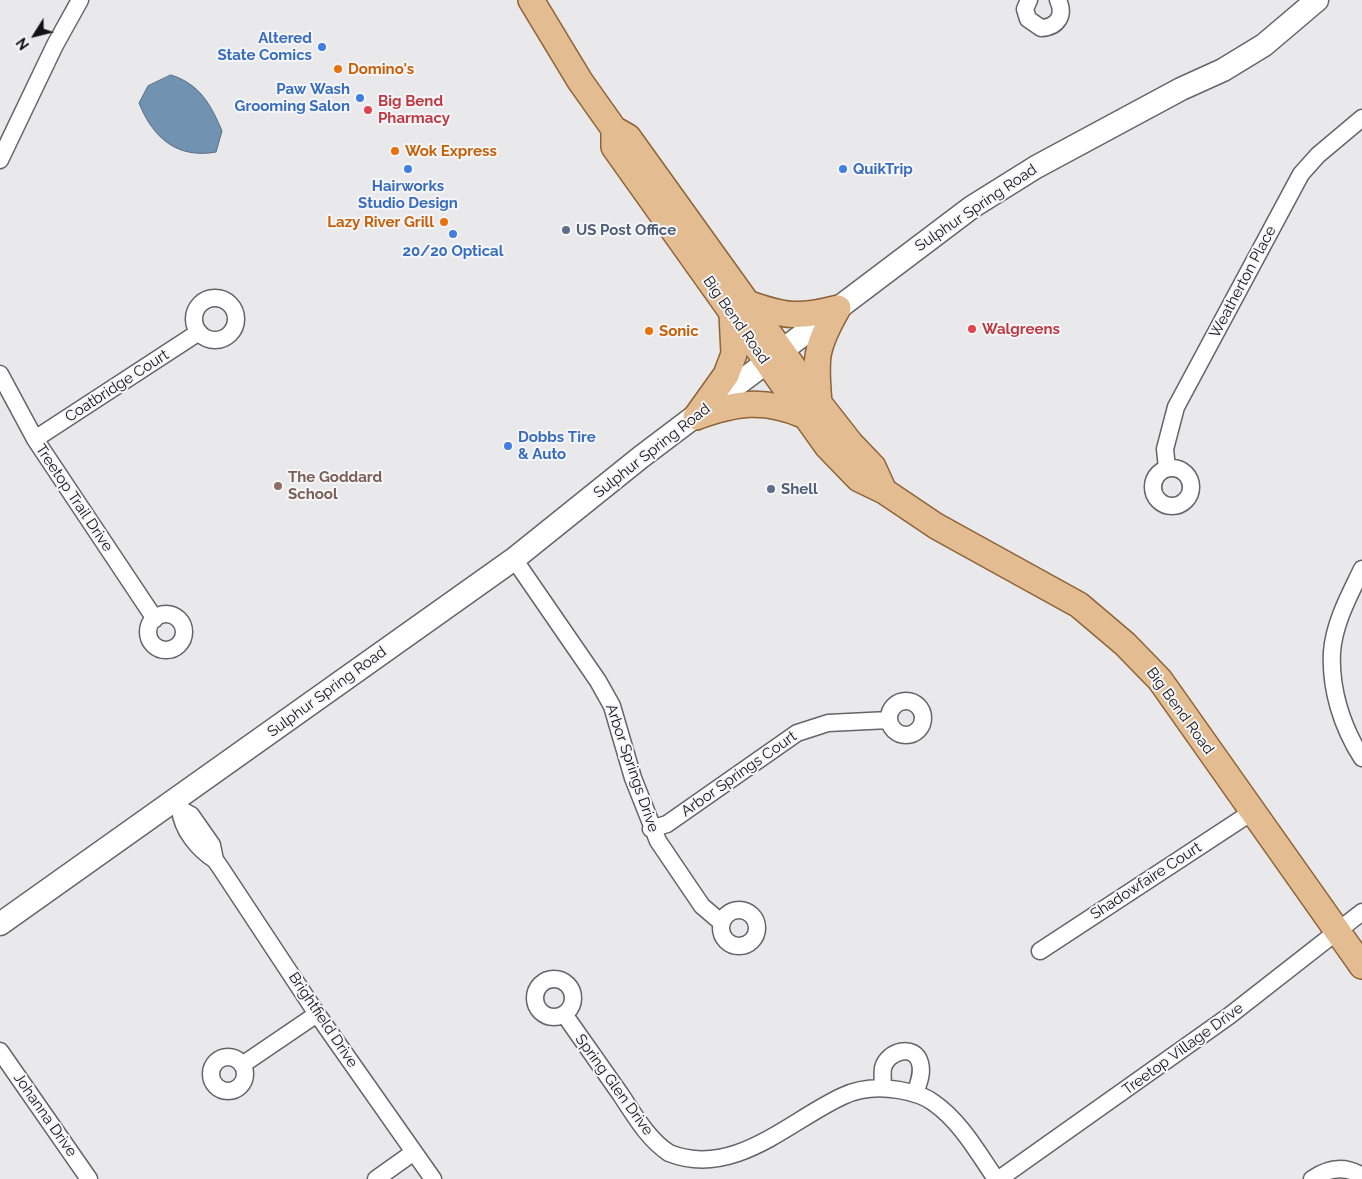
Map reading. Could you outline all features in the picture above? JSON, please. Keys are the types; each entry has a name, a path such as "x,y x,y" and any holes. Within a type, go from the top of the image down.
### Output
{"main road":[{"name":"Big Bend Road","path":"531,0 580,81 614,129 628,137 740,308 811,409 827,446 859,479 884,491 936,526 1064,596 1125,644 1160,680 1362,966"},
{"name":"Sulphur Spring Road","path":"0,924 177,805 514,559 696,416 980,202 1036,166 1181,89 1223,70 1264,45 1317,0"},
{"path":"696,416 726,374 734,354 740,308 784,315 814,314 838,308"},
{"path":"696,416 727,406 765,403 786,408 811,409 817,375 818,349 822,336 838,308"}],"street":[{"path":"0,160 55,46 80,0"},
{"path":"1029,0 1025,9 1028,20 1041,28 1053,26 1060,17 1061,11 1058,0"},
{"name":"Weatherton Place","path":"1167,468 1165,449 1176,407 1301,174 1318,154 1362,118"},
{"name":"Coatbridge Court","path":"35,439 199,332"},
{"name":"Treetop Trail Drive","path":"0,374 35,439 155,619"},
{"name":"Arbor Springs Drive","path":"514,559 598,681 612,706 632,778 652,829 702,906 722,923"},
{"path":"1362,569 1347,598 1332,651 1338,705 1343,724 1362,758"},
{"name":"Arbor Springs Court","path":"652,829 667,824 796,733 828,723 889,720"},
{"name":"Brightfield Drive","path":"177,805 191,815 212,845 216,860 317,1014 433,1179"},
{"name":"Shadowfaire Court","path":"1040,951 1252,812"},
{"name":"Treetop Village Drive","path":"998,1179 1229,1016 1336,930 1362,912"},
{"path":"242,1066 317,1014"},
{"name":"Spring Glen Drive","path":"564,1014 647,1133 669,1153 699,1169 739,1161 763,1152 843,1096 859,1091 883,1088 916,1094 933,1102 953,1118 998,1179"},
{"name":"Johanna Drive","path":"0,1051 90,1179"},
{"path":"883,1088 883,1068 888,1059 894,1053 905,1051 914,1054 920,1061 920,1079 916,1094"},
{"path":"376,1179 414,1152"},
{"path":"1312,1179 1328,1170 1340,1168 1354,1171 1362,1176"}],"water":[{"path":"171,75 190,84 209,104 222,131 216,152 189,152 178,149 159,136 151,126 139,103 148,86"}],"place":[{"name":"Altered State Comics","path":"322,47"},
{"name":"Domino's","path":"338,69"},
{"name":"Paw Wash Grooming Salon","path":"360,98"},
{"name":"Big Bend Pharmacy","path":"368,110"},
{"name":"Wok Express","path":"395,151"},
{"name":"Hairworks Studio Design","path":"408,169"},
{"name":"QuikTrip","path":"843,169"},
{"name":"Lazy River Grill","path":"444,222"},
{"name":"US Post Office","path":"566,230"},
{"name":"20/20 Optical","path":"453,234"},
{"name":"Walgreens","path":"972,329"},
{"name":"Sonic","path":"649,331"},
{"name":"Dobbs Tire & Auto","path":"508,446"},
{"name":"The Goddard School","path":"278,486"},
{"name":"Shell","path":"771,489"}]}
